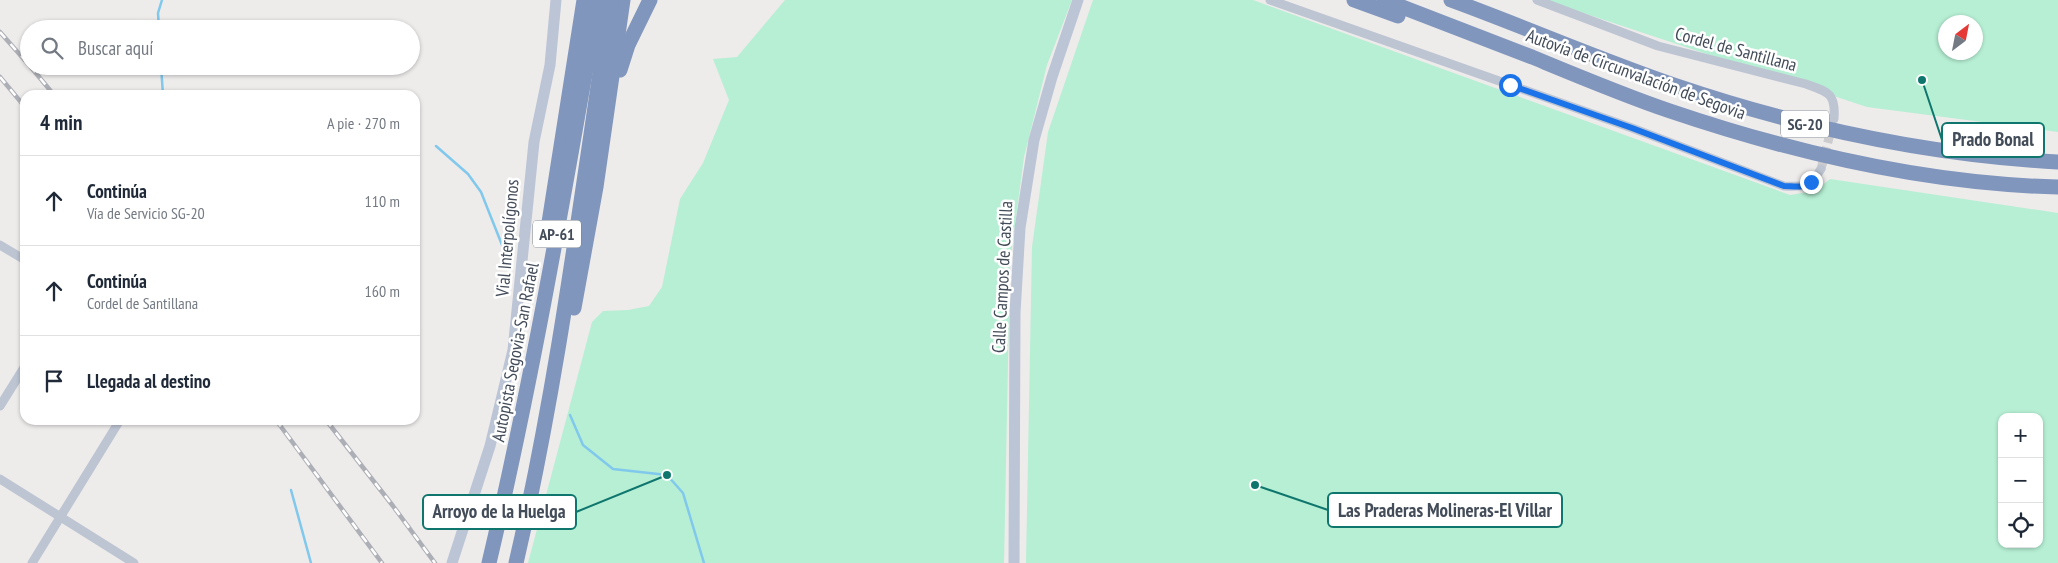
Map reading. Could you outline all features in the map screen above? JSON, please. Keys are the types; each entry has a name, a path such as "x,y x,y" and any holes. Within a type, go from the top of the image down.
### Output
{"highway":[{"path":"569,91 578,0"},
{"path":"511,468 528,344 584,0"},
{"name":"Autopista Segovia-San Rafael","path":"488,563 511,468 541,324 598,0"},
{"name":"AP-61","path":"516,563 535,482 560,335 611,0"},
{"path":"596,186 624,0"},
{"path":"535,482 564,359 619,70 628,45 650,0"},
{"path":"1354,0 1531,64 1592,82"},
{"name":"Autovía de Circunvalación de Segovia","path":"1384,0 1592,82 1712,125 1808,151 1900,171 2058,188"},
{"name":"Autovía de Circunvalación de Segovia","path":"1452,0 1650,76 1773,115 1834,131 1905,145 1998,157 2058,162"}],"main road":[{"name":"Vial Interpolígonos","path":"452,563 490,446 513,350 520,300 534,142 550,65 556,0"},
{"name":"Calle Campos de Castilla","path":"1014,563 1015,313 1020,228 1034,140 1052,77 1078,0"}],"street":[{"path":"1270,0 1632,128 1784,186 1808,185 1815,179 1821,169"},
{"name":"Cordel de Santillana","path":"1537,0 1658,46 1806,84 1828,92 1833,98 1835,106 1834,119"},
{"path":"0,245 20,257"},
{"path":"0,406 20,374"},
{"path":"32,563 117,425"},
{"path":"0,479 134,563"}],"green space":[{"path":"785,0 1072,0 1047,65 1024,157 1010,262 1004,563 528,563 592,322 603,311 628,310 649,306 662,287 680,199 703,163 729,100 713,59 737,57"},
{"path":"1093,0 1253,0 1790,195 1815,191 1830,179 2058,213 2058,563 1026,563 1032,247 1048,132"},
{"path":"1544,0 2058,0 2058,132 1867,107"}],"waterway":[{"path":"158,20 158,13 162,0"},
{"path":"162,75 163,90"},
{"path":"436,146 468,174 481,192 506,255"},
{"path":"570,415 583,445 613,469 667,475 683,493 704,563"},
{"path":"291,490 311,563"}],"tunnel":[{"path":"1821,169 1832,126"}],"railway":[{"path":"0,32 20,55"},
{"path":"37,75 50,90"},
{"path":"0,77 20,101"},
{"path":"280,425 382,563"},
{"path":"330,425 435,563"}],"place":[{"name":"Prado Bonal","path":"1922,80"},
{"name":"Arroyo de la Huelga","path":"667,475"},
{"name":"Las Praderas Molineras-El Villar","path":"1255,485"}],"route":[{"path":"1510,85 1632,128 1784,186 1797,187 1808,185 1811,182"}]}
